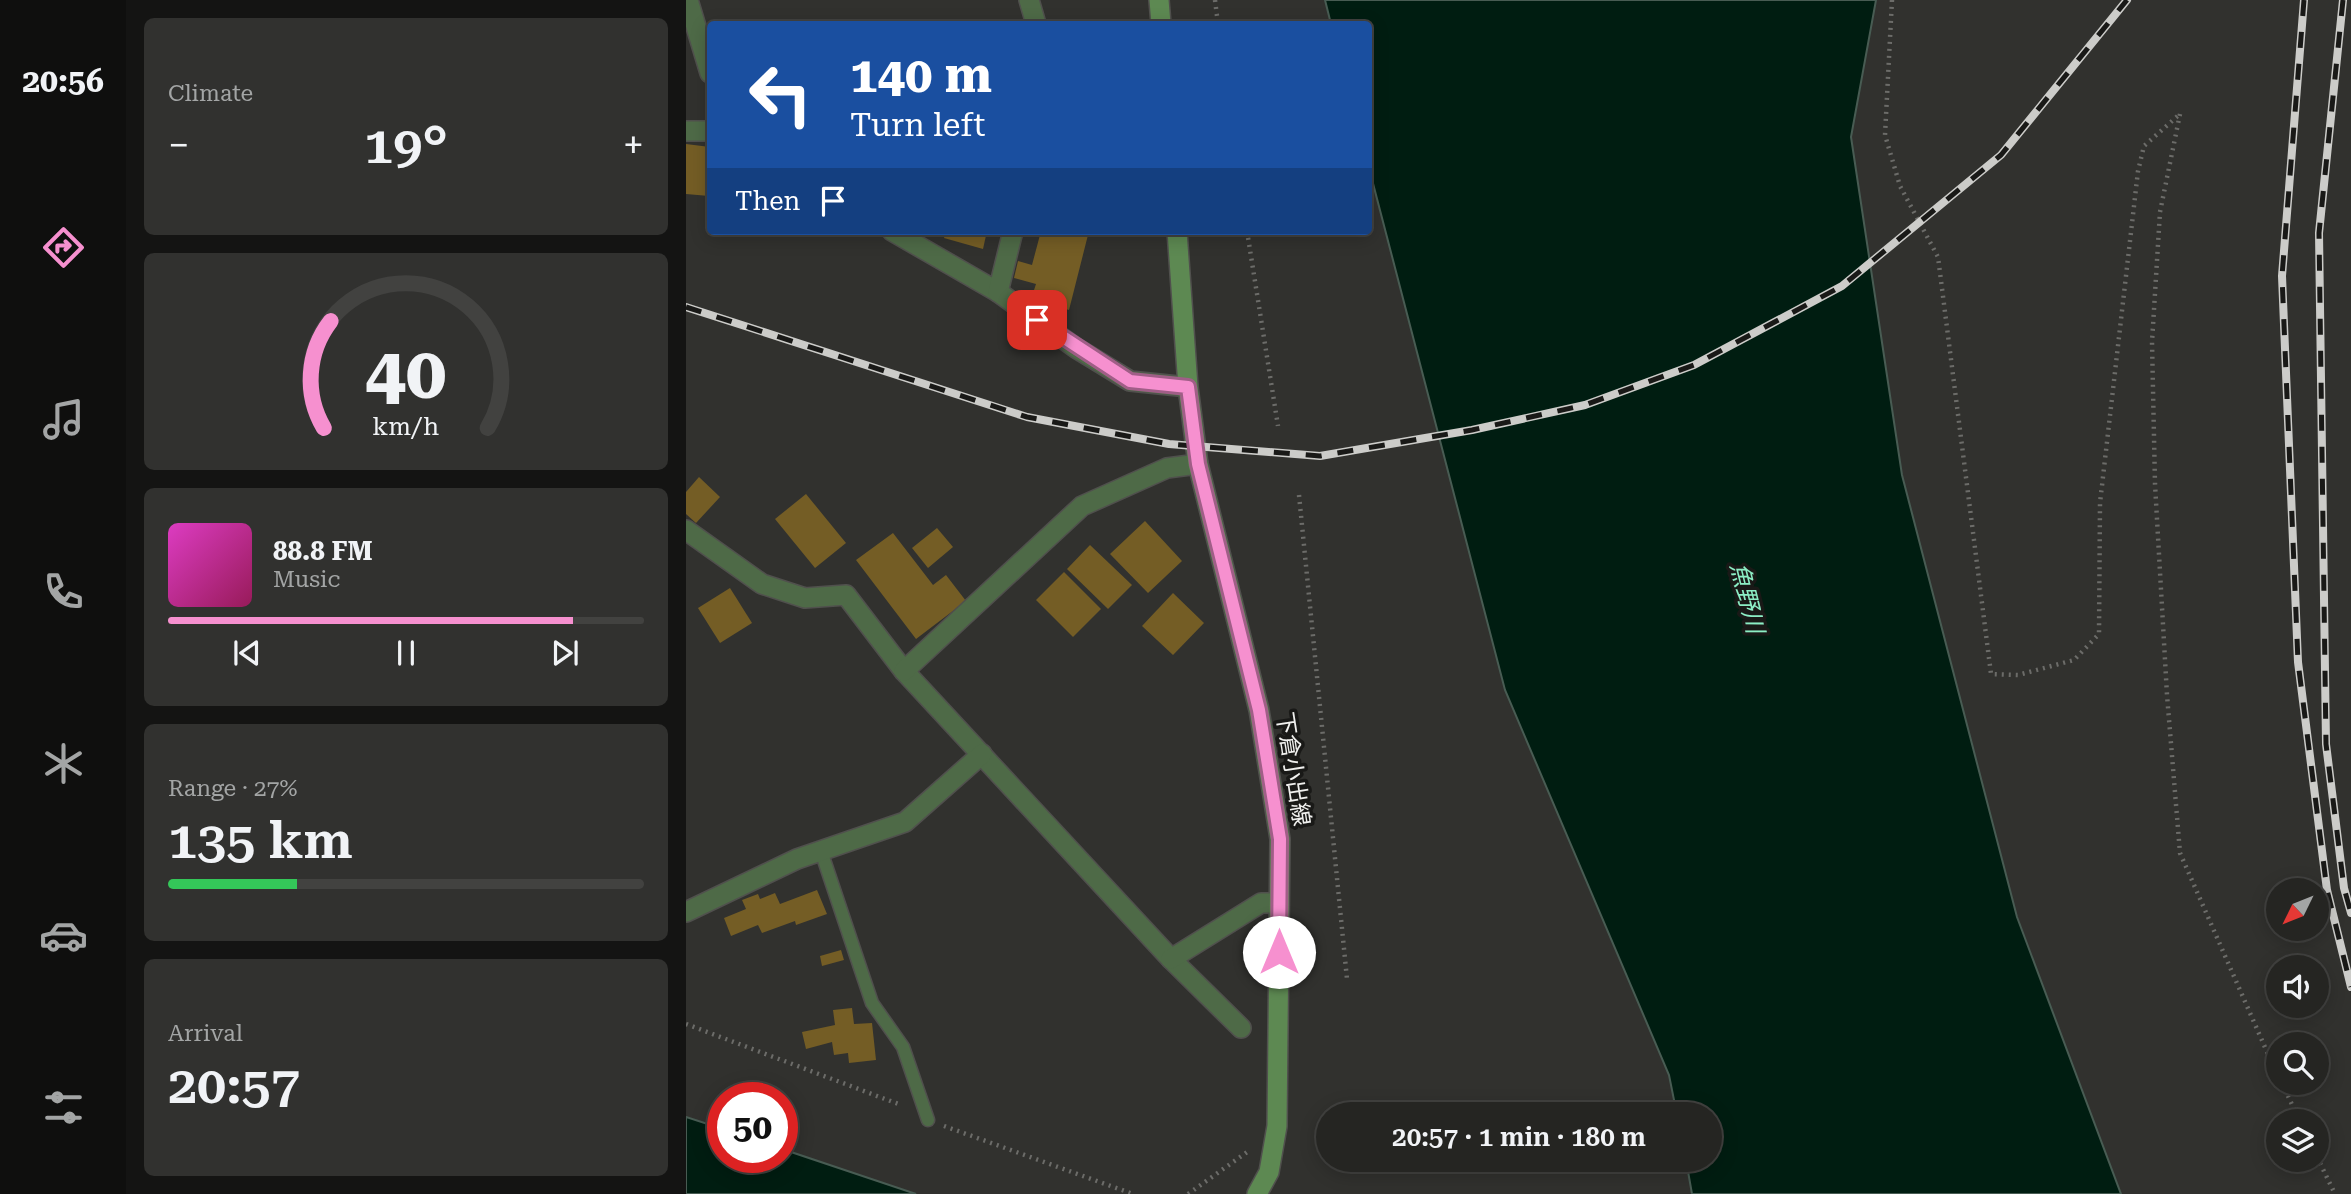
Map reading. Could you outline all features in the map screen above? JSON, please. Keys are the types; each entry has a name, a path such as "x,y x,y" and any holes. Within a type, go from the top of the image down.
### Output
{"main road":[{"path":"1159,0 1161,21"},
{"name":"下倉小出線","path":"1177,235 1188,387 1198,464 1259,710 1280,839 1277,1126 1269,1172 1257,1194"}],"street":[{"path":"688,0 707,63"},
{"path":"1029,0 1034,21"},
{"path":"686,131 707,131"},
{"path":"899,235 998,292 1076,348 1130,381 1188,387"},
{"path":"998,292 1012,235"},
{"path":"904,671 1082,506 1167,468 1198,464"},
{"path":"686,530 762,584 805,597 846,595 904,671 1171,959 1241,1028"},
{"path":"686,912 821,851 905,822 982,754"},
{"path":"1171,959 1262,902 1279,903"}],"lane":[{"path":"821,851 872,1003 903,1047 928,1120"}],"path":[{"path":"1215,0 1218,21"},
{"path":"1892,0 1885,135 1900,186 1938,257 1991,674 2018,675 2074,660 2099,634 2100,503 2138,171 2144,146 2180,113 2160,212 2152,342 2158,537 2180,853 2266,1050"},
{"path":"1248,235 1279,426"},
{"path":"1299,495 1347,979"},
{"path":"1188,1194 1243,1157 1277,1126"},
{"path":"2324,1172 2335,1194"}],"water":[{"name":"魚野川","path":"1325,0 1876,0 1851,137 1902,475 2017,917 2121,1194 1692,1194 1688,1172 1722,1172 1722,1102 1674,1102 1669,1075 1505,690 1372,180 1372,21 1330,21"},
{"path":"686,1117 707,1124 707,1173 798,1173 798,1154 916,1194 686,1194"}],"building":[{"path":"686,144 707,147 707,196 686,194"},
{"path":"945,235 986,235 983,249 944,238"},
{"path":"1040,235 1088,235 1069,310 1031,299 1036,284 1014,278 1018,261 1032,265"},
{"path":"699,477 720,497 696,523 686,514 686,492"},
{"path":"806,494 846,543 815,568 775,519"},
{"path":"1145,521 1182,561 1148,593 1110,554"},
{"path":"937,528 953,547 928,568 912,548"},
{"path":"893,533 933,585 946,575 966,601 916,639 856,560"},
{"path":"1090,545 1132,585 1108,609 1067,569"},
{"path":"1064,572 1101,609 1073,637 1036,600"},
{"path":"730,588 752,623 720,643 698,608"},
{"path":"1173,593 1204,623 1173,655 1142,626"},
{"path":"817,890 827,914 796,925 795,921 762,933 758,925 731,936 724,918 746,909 742,900 758,894 760,899 775,893 780,904"},
{"path":"841,950 844,960 822,966 820,956"},
{"path":"852,1008 854,1024 872,1023 876,1060 849,1063 848,1053 834,1055 832,1042 806,1049 802,1032 835,1025 833,1010"}],"railway":[{"path":"686,307 1027,417 1169,444 1320,456 1472,430 1585,405 1694,365 1842,286 2001,155 2127,0"},
{"path":"2304,0 2282,276 2298,662 2327,890 2351,987"},
{"path":"2343,0 2319,233 2326,744 2344,888 2351,913"}],"route":[{"path":"1037,320 1130,381 1188,387 1198,464 1259,710 1280,839 1279,952"}]}
